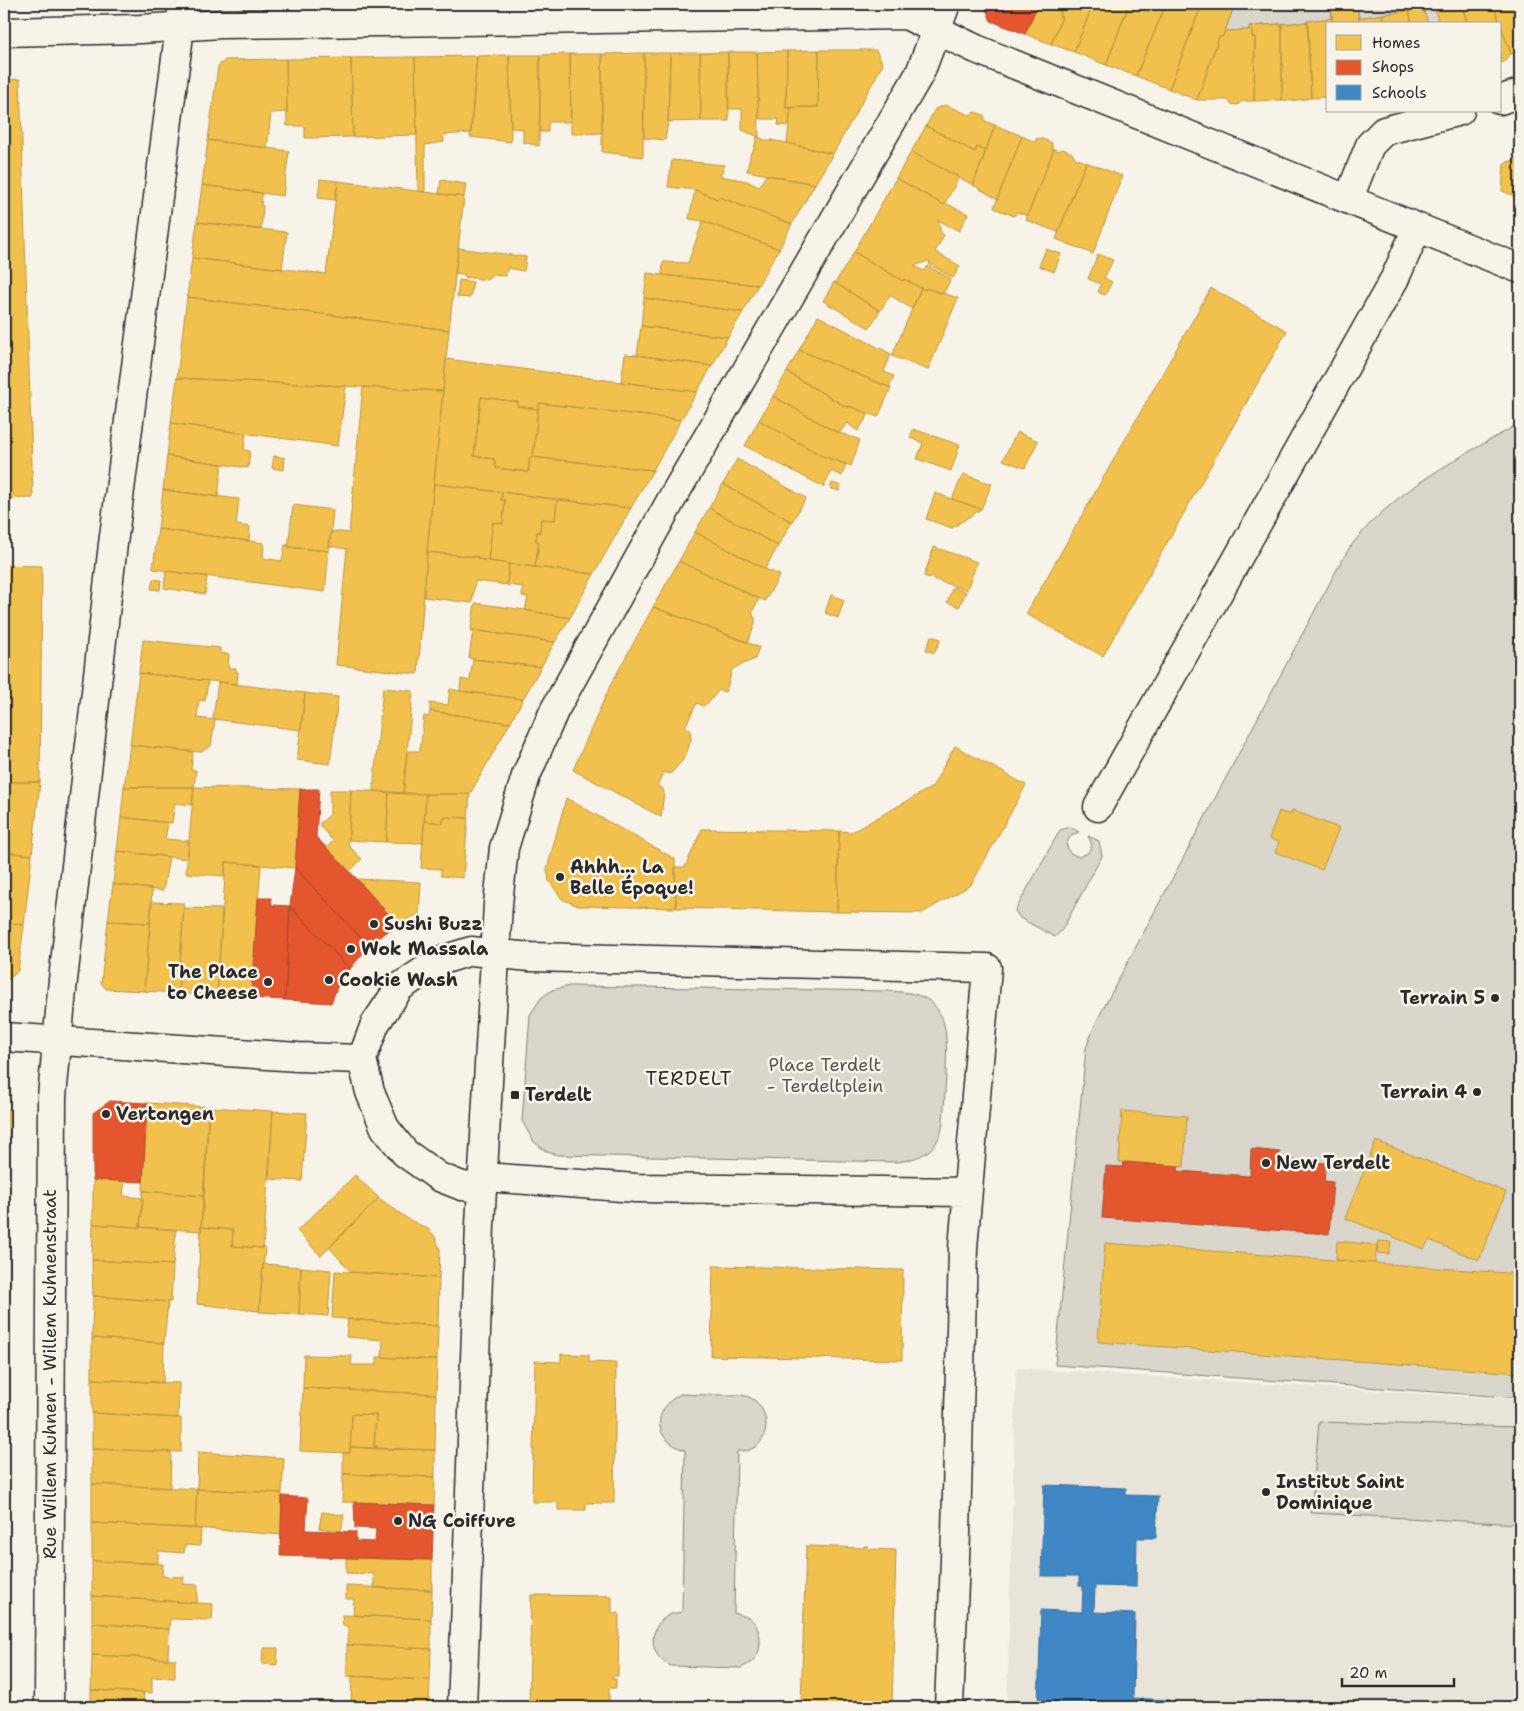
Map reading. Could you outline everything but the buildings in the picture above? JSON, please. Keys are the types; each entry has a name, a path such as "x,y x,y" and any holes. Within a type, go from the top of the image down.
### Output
{"street":[{"path":"462,1707 483,1183 498,904 504,848 526,776 554,712 674,495 920,73 946,4"},
{"path":"4,32 182,15 221,24 906,15 976,48 1520,269"},
{"name":"Rue Willem Kuhnen - Willem Kuhnenstraat","path":"49,1707 52,1107 57,1040 116,515 182,15"},
{"path":"1502,99 1520,93"},
{"path":"1349,198 1370,145 1384,130 1456,112"},
{"path":"1098,807 1396,278 1417,228"},
{"path":"949,1707 956,1534 963,1248 987,968 530,957 471,951 439,961 400,986 375,1024 362,1059 370,1092 385,1128 406,1153 439,1177 462,1186 483,1183 636,1188 967,1192"},
{"path":"4,1037 298,1057 362,1059"}],"shaded area":[{"name":"Institut Saint Dominique","path":"1016,1368 1520,1400 1520,1707 1007,1707"}],"green space":[{"path":"1235,4 1331,4 1332,18 1308,22 1249,26 1249,30 1225,31"},
{"path":"1357,4 1408,4 1409,10 1359,18"},
{"path":"1422,4 1440,4 1434,6 1439,22 1427,22"},
{"path":"1520,423 1520,1398 1055,1365 1086,1048 1096,1022 1321,599 1354,542 1390,505 1410,490 1453,461"},
{"path":"1070,827 1079,832 1071,835 1066,844 1070,853 1079,857 1088,853 1092,845 1088,836 1099,841 1102,856 1062,930 1055,937 1020,918 1015,911 1060,830"},
{"name":"Place Terdelt - Terdeltplein","path":"569,986 887,991 918,995 935,1006 945,1027 946,1069 943,1123 938,1140 928,1152 905,1161 896,1162 558,1155 547,1152 534,1142 522,1121 530,1015 541,998 552,990"},
{"path":"680,1394 744,1395 754,1400 764,1414 765,1431 757,1446 745,1451 737,1451 734,1613 753,1621 758,1630 760,1640 759,1651 756,1657 741,1668 671,1666 658,1656 653,1642 656,1628 661,1622 669,1615 682,1612 685,1450 667,1439 660,1425 660,1417 664,1409"},
{"path":"1319,1422 1520,1427 1520,1524 1311,1513"}],"place":[{"name":"Ahhh... La Belle Époque!","path":"560,877"},
{"name":"Sushi Buzz","path":"374,924"},
{"name":"Wok Massala","path":"351,949"},
{"name":"Cookie Wash","path":"329,980"},
{"name":"The Place to Cheese","path":"268,982"},
{"name":"Terrain 5","path":"1495,998"},
{"name":"Terrain 4","path":"1477,1092"},
{"name":"Terdelt","path":"515,1095"},
{"name":"Vertongen","path":"106,1114"},
{"name":"New Terdelt","path":"1266,1163"},
{"name":"Institut Saint Dominique","path":"1266,1492"},
{"name":"NG Coiffure","path":"398,1521"}],"district":[{"name":"TERDELT","path":"689,1078"}]}
